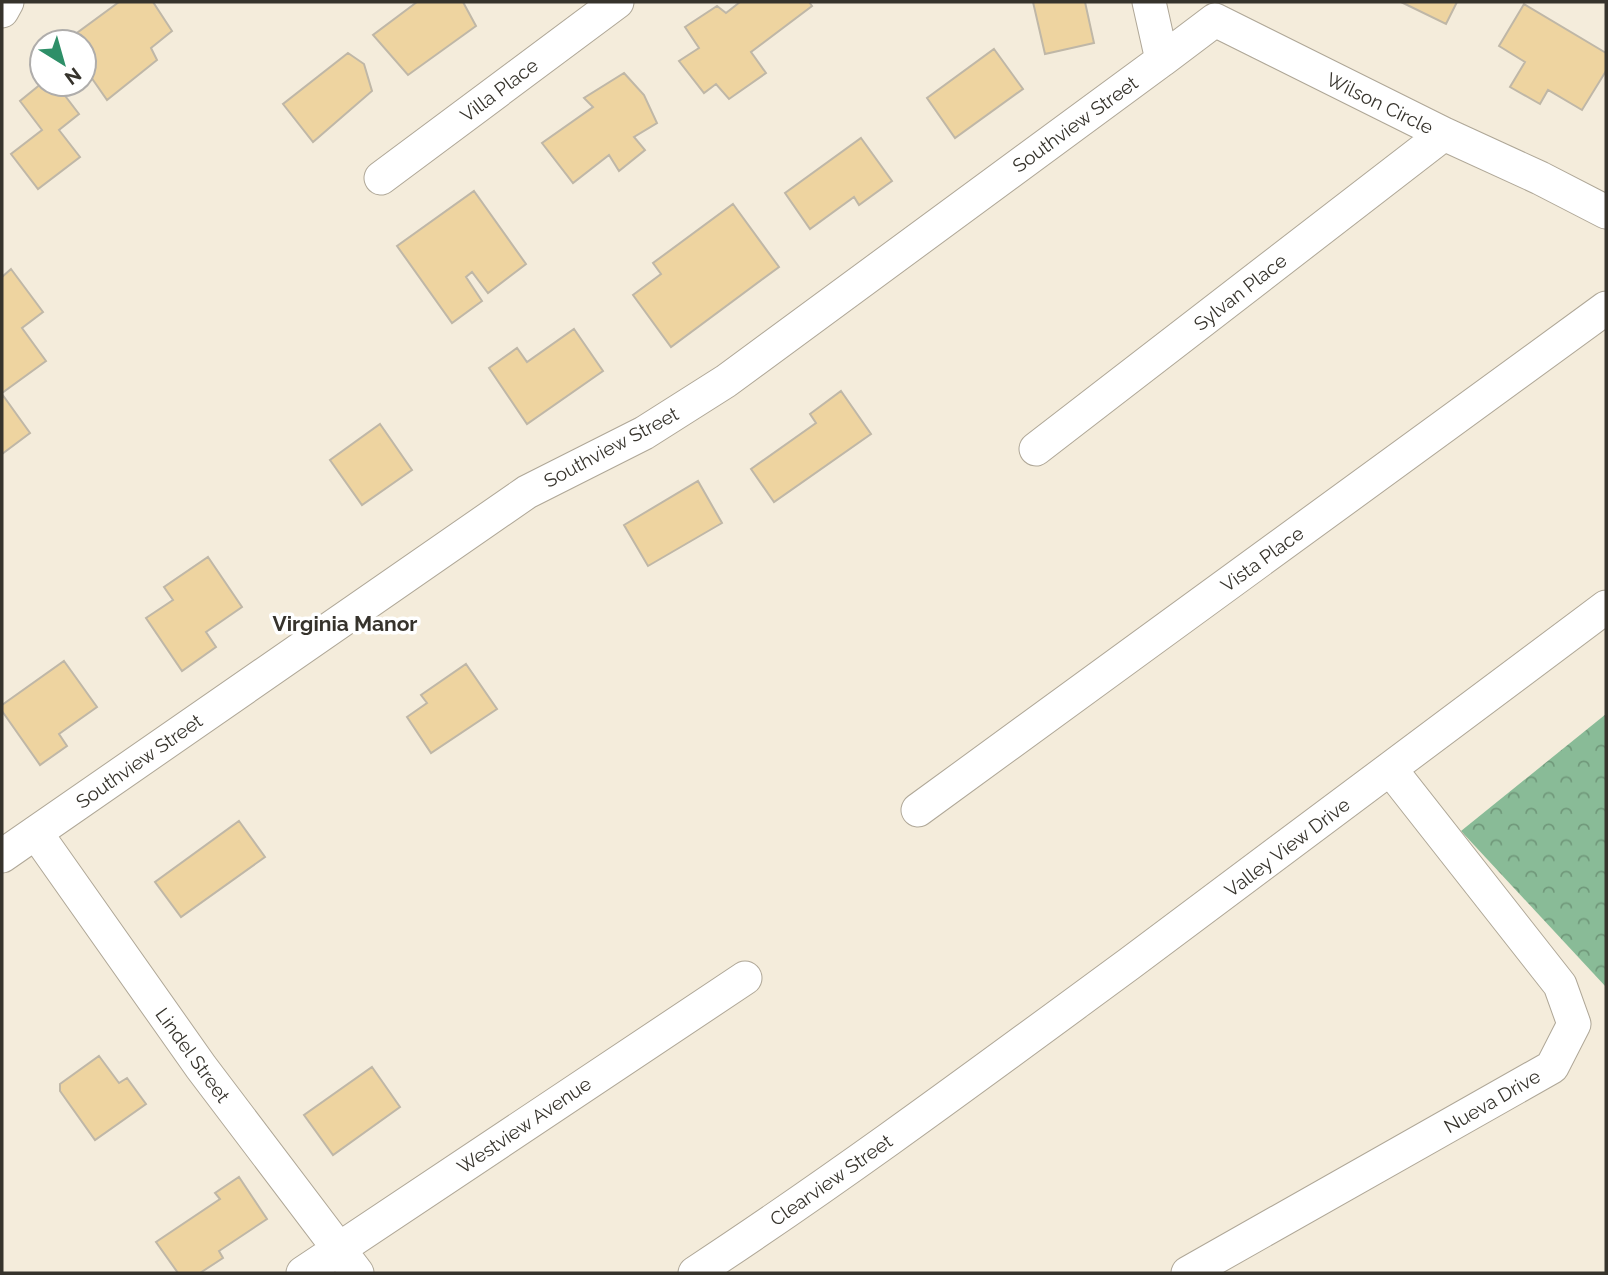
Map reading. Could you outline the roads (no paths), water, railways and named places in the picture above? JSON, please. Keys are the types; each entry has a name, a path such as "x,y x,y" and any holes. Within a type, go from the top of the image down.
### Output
{"street":[{"path":"2,11 7,2"},
{"name":"Villa Place","path":"381,178 617,2"},
{"path":"1149,2 1162,60"},
{"name":"Wilson Circle","path":"1162,60 1215,20 1606,212"},
{"name":"Southview Street","path":"2,856 527,492 644,433 726,382 1162,60"},
{"name":"Sylvan Place","path":"1036,449 1444,134"},
{"name":"Vista Place","path":"918,810 1606,308"},
{"name":"Valley View Drive","path":"966,1085 1606,607"},
{"name":"Nueva Drive","path":"1188,1273 1552,1067 1574,1024 1560,985 1391,770"},
{"name":"Lindel Street","path":"36,832 201,1068 348,1261"},
{"name":"Westview Avenue","path":"303,1273 348,1261 745,978"},
{"name":"Clearview Street","path":"695,1273 788,1212 966,1085"}],"district":[{"name":"Virginia Manor","path":"345,624"}]}
